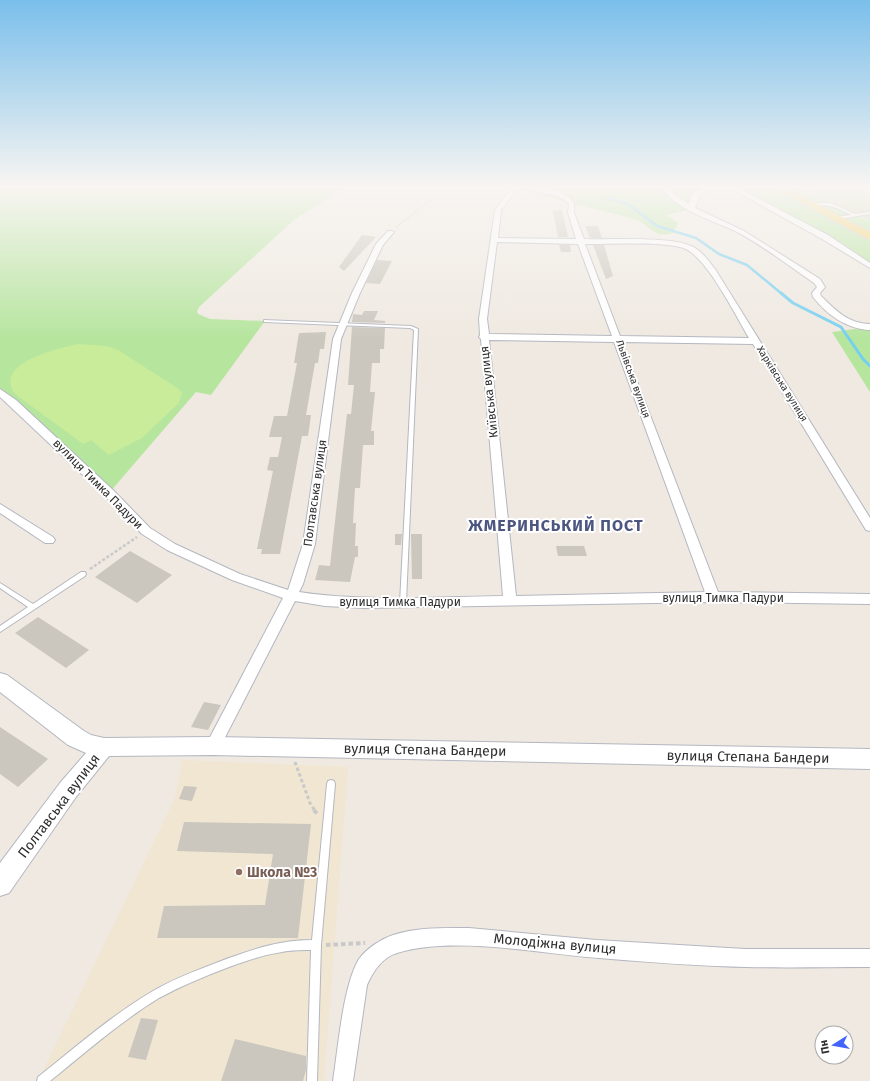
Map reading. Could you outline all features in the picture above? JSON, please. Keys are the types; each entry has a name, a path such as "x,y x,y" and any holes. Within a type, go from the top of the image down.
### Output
{"street":[{"name":"Полтавська вулиця","path":"213,746 292,596 306,558 337,339 342,324 378,248 385,238"},
{"name":"Львівська вулиця","path":"580,238 713,597"},
{"path":"752,238 817,281 821,287 816,293 817,297 847,322 860,327 870,327"},
{"path":"829,238 870,266"},
{"path":"494,240 581,242"},
{"name":"Київська вулиця","path":"494,240 483,318 483,337 510,601"},
{"name":"Харківська вулиця","path":"581,242 669,243 688,246 698,253 711,269 870,527"},
{"path":"483,337 756,341"},
{"name":"вулиця Тимка Падури","path":"0,392 13,402 109,493 146,531 190,558 236,577 292,596 344,602 403,603 713,597 870,599"},
{"path":"0,508 49,540"},
{"name":"вулиця Степана Бандери","path":"0,681 76,738 88,744 104,747 213,746 870,759"},
{"name":"Полтавська вулиця","path":"0,884 68,790 104,747"},
{"name":"Молодіжна вулиця","path":"342,1081 358,984 366,966 379,952 394,944 423,938 469,937 597,949 745,958 870,958"}],"lane":[{"path":"265,321 411,327 416,330 403,603"},
{"path":"0,629 83,574"},
{"path":"0,585 33,607"},
{"path":"312,1081 316,945 331,784"},
{"path":"42,1081 127,1014 169,988 196,974 269,948 294,944 316,945"}],"path":[{"path":"83,574 146,531"},
{"path":"298,748 295,766 304,791 318,814 328,822"},
{"path":"316,945 368,943"}],"shaded area":[{"name":"Школа №3","path":"182,760 348,767 324,1081 38,1081 175,798"}],"green space":[{"path":"0,238 274,238 199,307 197,311 198,314 210,319 265,321 211,395 196,392 109,493 0,392"},
{"path":"822,238 870,238 870,266"},
{"path":"870,327 870,392 832,332"},
{"path":"79,344 107,346 118,350 179,389 182,393 179,403 142,438 109,455 91,440 83,444 15,394 11,386 11,377 16,369 25,362 36,356"}],"building":[{"path":"360,238 375,238 344,271 339,267"},
{"path":"559,245 570,245 571,252 561,252"},
{"path":"593,245 604,245 613,276 606,279"},
{"path":"377,260 392,261 380,284 366,283"},
{"path":"364,311 378,311 374,320 385,321 385,323 352,322 353,314 362,315"},
{"path":"352,327 385,328 384,349 380,349 380,363 372,363 370,392 375,392 371,431 374,431 374,445 363,445 360,488 355,488 353,523 356,523 355,546 358,546 358,557 355,557 350,582 315,580 319,565 330,566 347,414 351,414 354,385 348,385"},
{"path":"326,332 324,349 320,349 318,363 315,363 306,415 311,415 308,436 302,436 280,554 261,554 262,549 257,549 273,471 267,470 270,457 278,457 282,437 269,437 274,416 287,416 297,363 294,363 299,333"},
{"path":"395,534 402,534 401,545 395,545"},
{"path":"411,534 422,534 422,579 412,579"},
{"path":"556,546 584,546 587,556 558,556"},
{"path":"130,551 172,575 137,603 95,577"},
{"path":"38,617 89,650 66,668 15,633"},
{"path":"204,702 221,705 208,730 191,727"},
{"path":"0,727 48,759 18,787 0,774"},
{"path":"184,786 197,787 192,801 179,799"},
{"path":"184,822 311,824 298,938 157,938 164,906 265,905 273,854 177,851"},
{"path":"141,1018 158,1020 146,1060 128,1057"},
{"path":"235,1039 306,1056 306,1070 303,1081 221,1081"}],"waterway":[{"path":"697,238 719,254 747,265 782,294"},
{"path":"781,293 793,303 841,327 863,359 870,366"}],"place":[{"name":"Школа №3","path":"239,872"}],"district":[{"name":"ЖМЕРИНСЬКИЙ ПОСТ","path":"556,525"}]}
